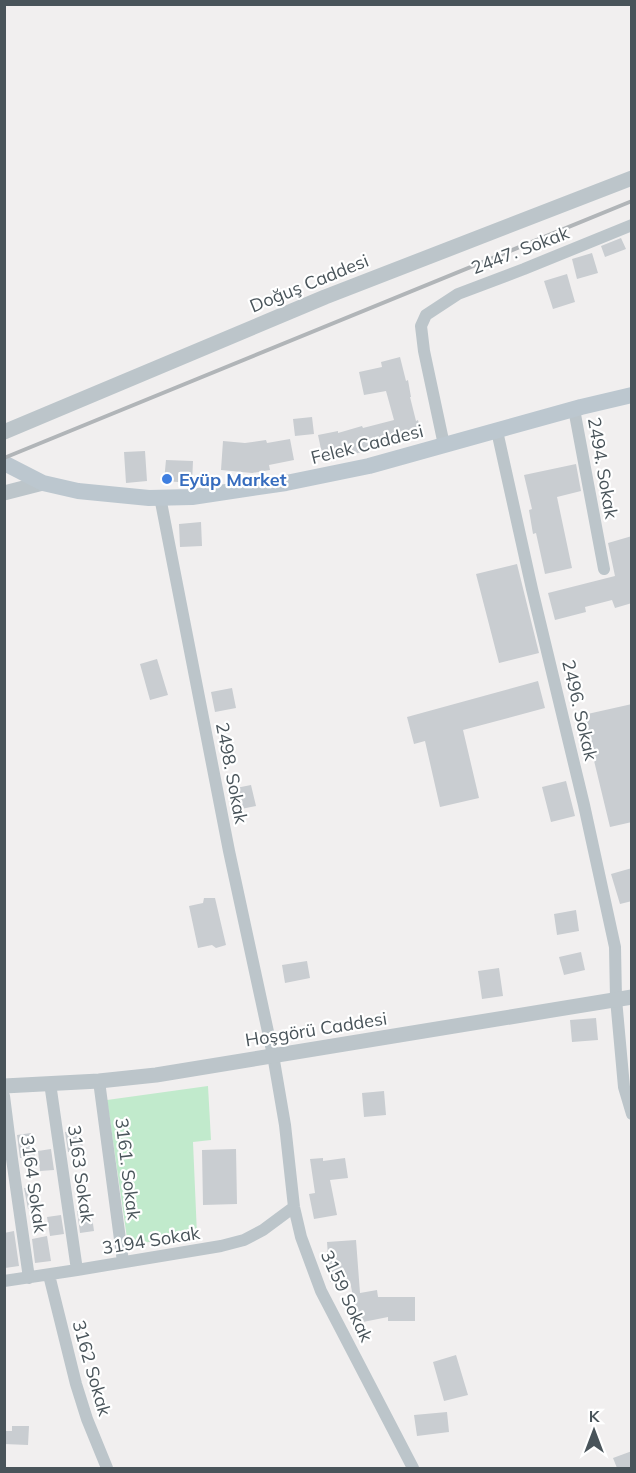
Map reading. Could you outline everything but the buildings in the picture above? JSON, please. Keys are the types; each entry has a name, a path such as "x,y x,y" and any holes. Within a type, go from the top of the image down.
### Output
{"main road":[{"name":"Felek Caddesi","path":"4,463 43,483 78,491 149,498 192,497 286,483 369,466 632,395"}],"street":[{"name":"Doğuş Caddesi","path":"4,432 325,297 632,178"},
{"name":"2447. Sokak","path":"444,445 424,351 421,326 426,315 458,294 632,225"},
{"name":"2494. Sokak","path":"574,409 604,569"},
{"name":"2496. Sokak","path":"497,431 615,947 616,999 624,1087 632,1114"},
{"path":"4,493 43,483"},
{"name":"2498. Sokak","path":"160,497 229,851 273,1055"},
{"name":"Hoşgörü Caddesi","path":"4,1086 156,1075 632,997"},
{"name":"3159 Sokak","path":"273,1055 285,1125 294,1207 302,1237 321,1291 413,1468"},
{"name":"3161. Sokak","path":"99,1080 123,1262"},
{"name":"3163 Sokak","path":"50,1083 77,1270"},
{"name":"3164 Sokak","path":"4,1096 29,1278"},
{"name":"3194 Sokak","path":"4,1281 221,1246 244,1240 263,1230 294,1207"},
{"name":"3162 Sokak","path":"49,1275 76,1384 107,1468"}],"green space":[{"path":"208,1086 211,1140 193,1142 197,1235 128,1245 107,1100"}],"railway":[{"path":"4,458 632,201"}],"place":[{"name":"Eyüp Market","path":"167,479"}]}
